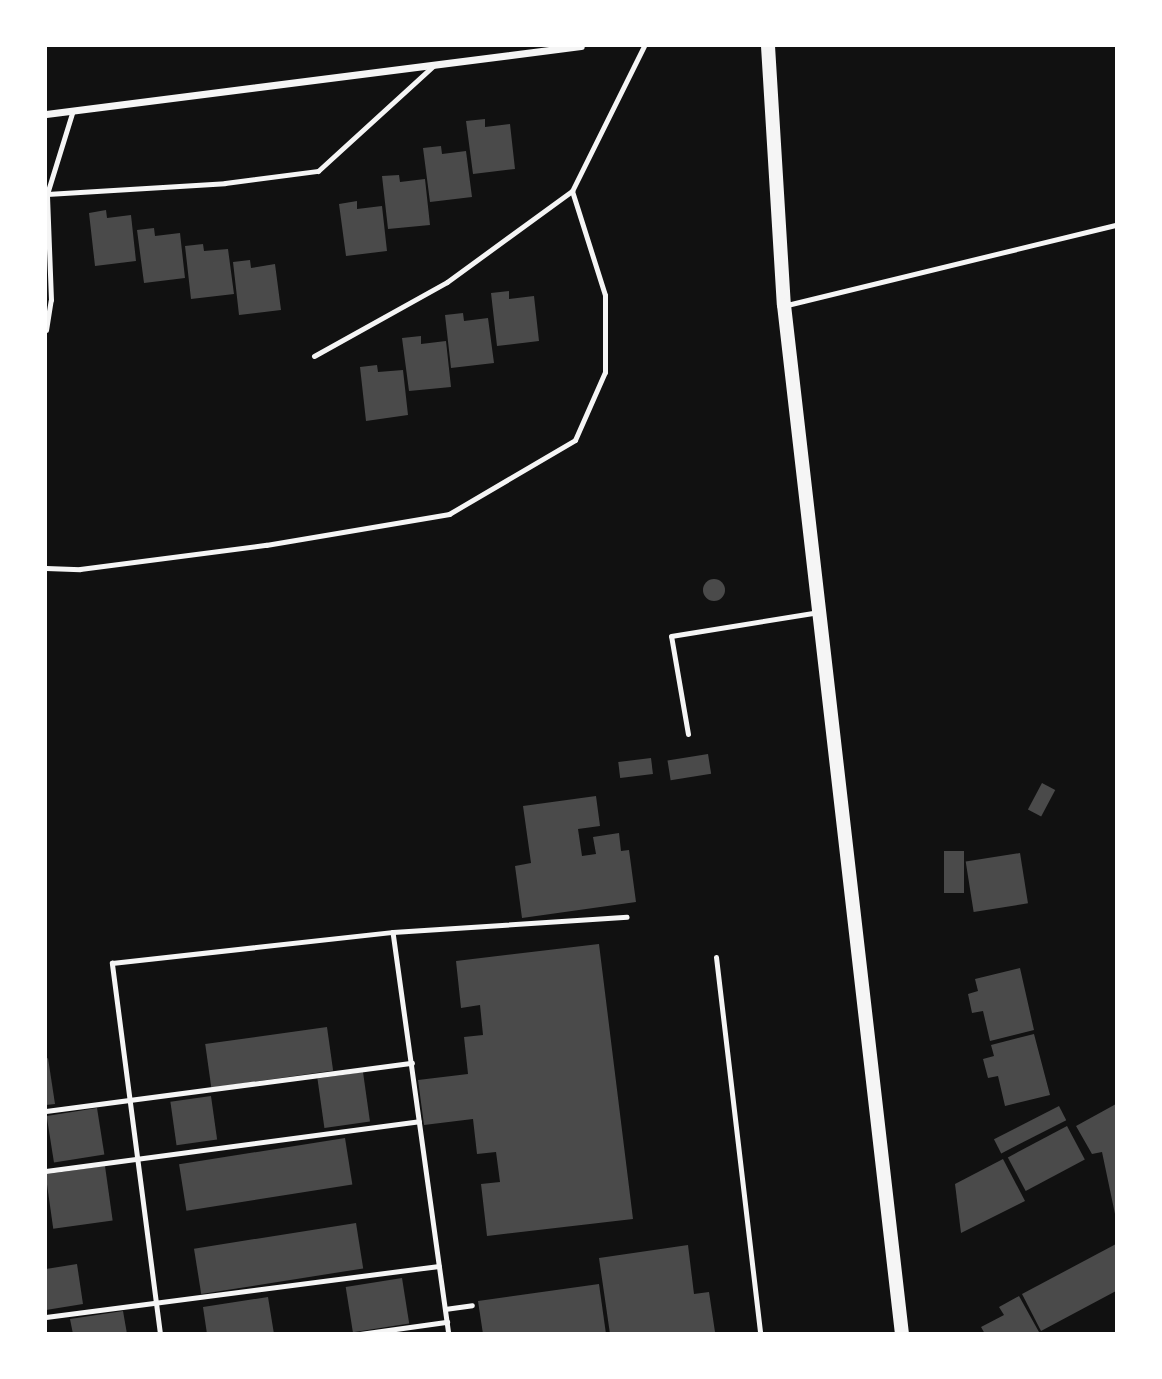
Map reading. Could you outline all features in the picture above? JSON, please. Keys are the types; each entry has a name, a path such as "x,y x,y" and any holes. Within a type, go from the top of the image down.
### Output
{"main road":[{"path":"768,46 784,305 902,1334"}],"street":[{"path":"46,114 72,113 438,62 581,46"}],"lane":[{"path":"314,356 447,282 572,191 644,46"},
{"path":"47,194 225,183 318,171 438,62"},
{"path":"46,330 51,300 47,194 72,113"},
{"path":"46,568 80,569 266,545 449,514 575,440 605,372 606,295 572,191"},
{"path":"784,305 1116,225"},
{"path":"688,734 671,636 819,612"},
{"path":"716,957 760,1334"}],"path":[{"path":"160,1334 112,963 393,932 627,916"},
{"path":"393,932 449,1334"},
{"path":"46,1111 412,1063"},
{"path":"46,1171 419,1121"},
{"path":"46,1317 439,1266"},
{"path":"445,1308 472,1305"},
{"path":"360,1334 447,1322"}],"building":[{"path":"485,119 485,127 510,124 515,169 473,174 466,121"},
{"path":"441,146 442,154 466,151 472,197 430,202 423,148"},
{"path":"399,175 400,182 425,179 430,225 388,229 382,176"},
{"path":"357,201 357,209 382,206 387,251 346,256 339,204"},
{"path":"106,210 107,218 131,215 136,261 95,266 89,213"},
{"path":"154,228 155,236 180,233 185,278 144,283 137,230"},
{"path":"203,244 204,251 228,249 234,294 191,299 185,246"},
{"path":"250,260 251,268 275,264 281,310 239,315 233,262"},
{"path":"509,291 509,299 534,296 539,341 497,346 491,293"},
{"path":"463,313 464,321 488,318 494,363 451,368 445,315"},
{"path":"421,336 421,344 446,341 451,387 409,391 402,338"},
{"path":"377,365 378,372 403,370 408,415 366,421 360,367"},
{"path":"714,579 722,582 725,590 722,598 714,601 706,598 703,590 706,582"},
{"path":"708,754 711,774 671,780 668,760"},
{"path":"651,758 653,774 620,778 618,762"},
{"path":"1042,783 1055,790 1041,817 1028,809"},
{"path":"596,796 600,826 578,829 582,856 596,854 593,837 619,833 621,851 629,850 636,902 522,918 515,866 531,863 523,806"},
{"path":"944,851 964,851 964,893 944,893"},
{"path":"1020,853 1028,903 974,912 966,862"},
{"path":"599,944 633,1219 487,1236 481,1184 500,1182 496,1152 477,1154 473,1119 424,1125 418,1080 468,1074 464,1037 483,1035 480,1005 461,1008 456,961"},
{"path":"1020,968 1034,1030 990,1041 983,1011 972,1013 968,994 978,991 975,979"},
{"path":"327,1027 333,1071 211,1088 205,1044"},
{"path":"1034,1034 1050,1095 1005,1106 998,1076 988,1078 983,1059 994,1056 991,1045"},
{"path":"48,1058 55,1104 46,1105 46,1059"},
{"path":"363,1072 370,1122 324,1128 317,1078"},
{"path":"211,1096 217,1140 177,1145 170,1102"},
{"path":"1116,1104 1115,1214 1102,1152 1092,1154 1076,1126"},
{"path":"1059,1106 1066,1120 1001,1153 994,1139"},
{"path":"97,1108 104,1154 54,1162 47,1116"},
{"path":"1067,1126 1085,1160 1026,1191 1008,1157"},
{"path":"345,1138 352,1184 186,1211 179,1164"},
{"path":"1003,1159 1025,1201 961,1233 955,1184"},
{"path":"105,1166 113,1220 53,1229 46,1174"},
{"path":"356,1223 363,1268 201,1294 194,1249"},
{"path":"1116,1244 1116,1291 1041,1331 1022,1294"},
{"path":"688,1245 694,1294 709,1292 715,1332 610,1334 599,1258"},
{"path":"77,1264 83,1304 46,1310 46,1269"},
{"path":"402,1278 409,1323 353,1332 346,1287"},
{"path":"599,1284 606,1334 483,1334 478,1301"},
{"path":"1019,1296 1039,1332 985,1334 981,1327 1004,1315 999,1307"},
{"path":"268,1297 274,1334 207,1334 203,1307"},
{"path":"123,1311 127,1334 73,1334 70,1319"}]}
